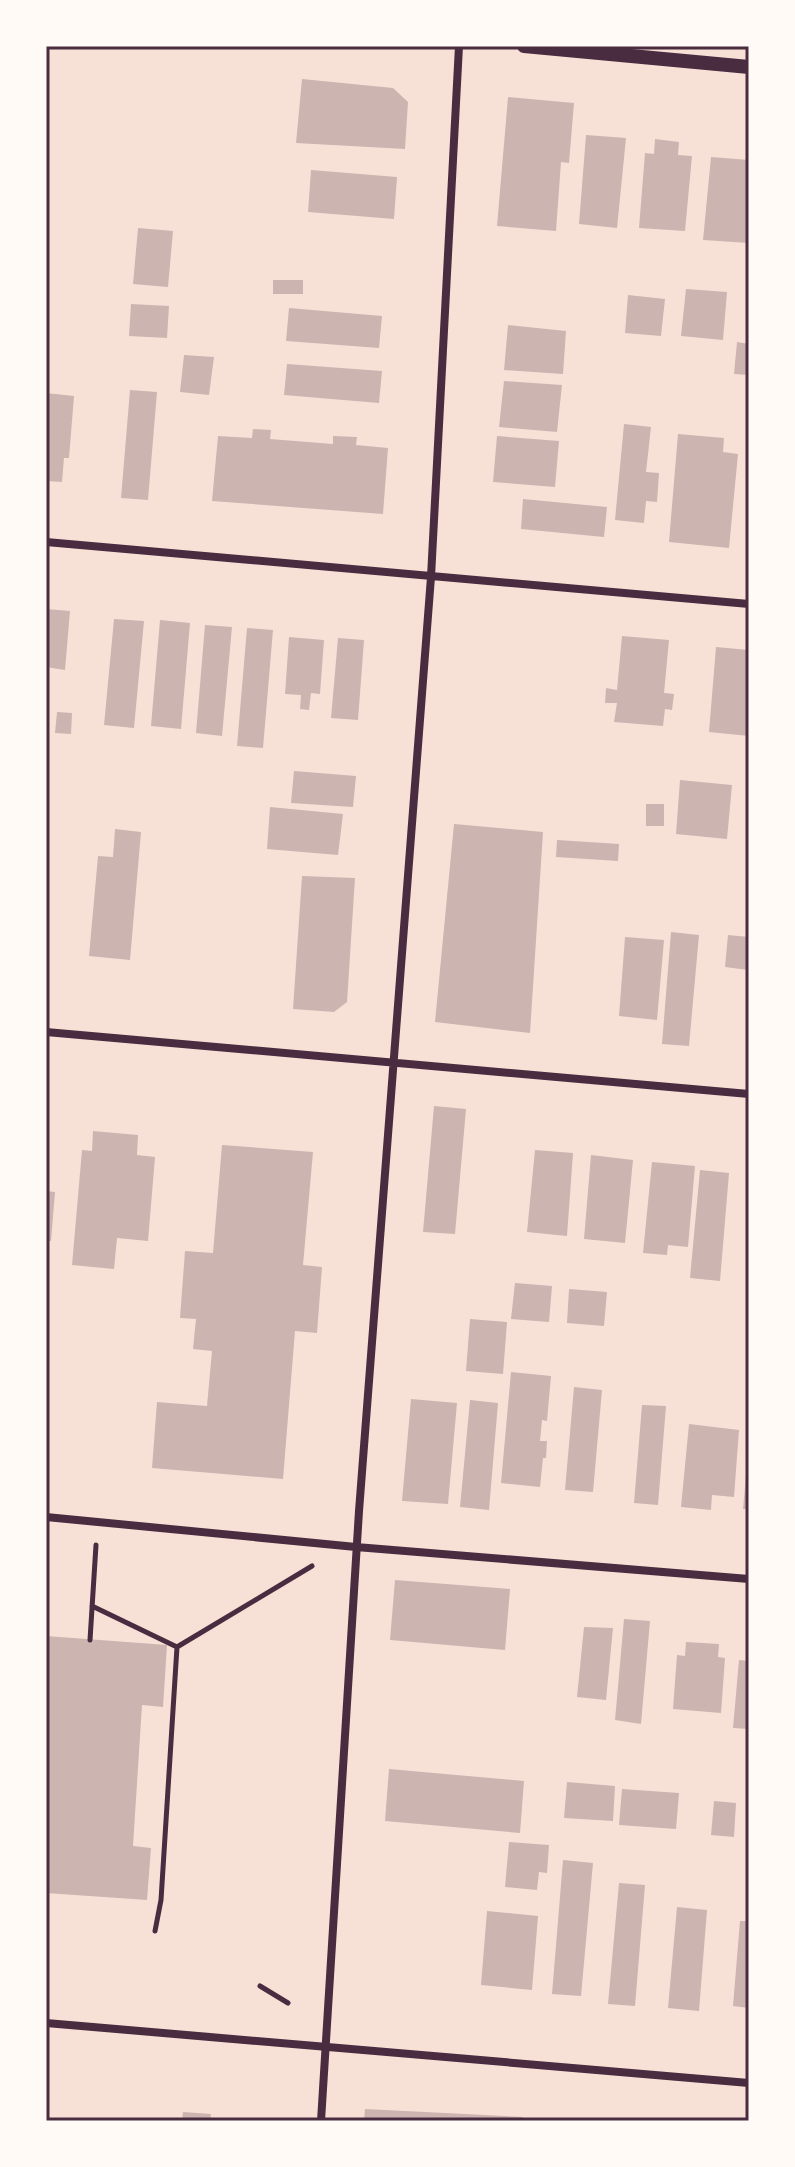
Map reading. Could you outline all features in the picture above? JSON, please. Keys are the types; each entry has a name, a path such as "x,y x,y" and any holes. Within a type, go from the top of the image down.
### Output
{"street":[{"path":"321,2121 356,1547 431,577 459,46"},
{"path":"524,46 749,67"},
{"path":"46,542 749,604"},
{"path":"46,1032 749,1094"},
{"path":"46,1517 356,1547 749,1579"},
{"path":"46,2023 749,2083"}],"path":[{"path":"90,1640 96,1544"},
{"path":"177,1647 317,1564"},
{"path":"92,1606 177,1647"},
{"path":"155,1931 161,1900 177,1647"},
{"path":"260,1986 288,2003"}],"building":[{"path":"302,79 393,88 408,102 405,149 296,143"},
{"path":"508,97 574,103 569,163 561,162 556,231 497,226"},
{"path":"586,135 626,138 617,228 579,224"},
{"path":"655,139 679,142 678,155 692,156 685,231 639,228 645,153 654,154"},
{"path":"711,157 749,160 749,243 703,240"},
{"path":"311,170 397,177 394,219 308,212"},
{"path":"138,228 173,231 168,287 133,284"},
{"path":"273,280 303,280 303,294 273,294"},
{"path":"686,289 727,292 723,340 681,336"},
{"path":"628,295 665,299 661,336 625,333"},
{"path":"131,304 169,306 167,338 129,336"},
{"path":"289,308 382,316 379,348 286,341"},
{"path":"508,325 566,331 563,374 504,370"},
{"path":"737,342 749,344 749,375 734,374"},
{"path":"184,355 214,357 209,395 180,392"},
{"path":"287,364 382,371 379,403 284,395"},
{"path":"504,381 562,385 557,432 499,427"},
{"path":"130,390 157,392 148,500 121,498"},
{"path":"46,393 74,396 69,458 64,458 62,482 46,481"},
{"path":"624,424 651,427 646,472 659,473 657,502 646,501 644,523 615,520"},
{"path":"253,429 271,430 270,439 333,444 333,436 357,437 356,445 388,448 383,514 212,501 218,436 252,438"},
{"path":"678,434 724,438 723,452 738,454 729,548 669,542"},
{"path":"497,436 559,441 555,487 493,482"},
{"path":"523,499 607,507 604,537 521,529"},
{"path":"46,609 70,611 65,670 46,667"},
{"path":"114,619 144,621 134,728 104,725"},
{"path":"160,620 190,623 181,729 151,726"},
{"path":"205,625 232,627 222,736 196,733"},
{"path":"247,628 273,630 263,748 237,746"},
{"path":"622,636 669,640 664,693 674,694 672,710 665,709 663,726 614,722 617,703 605,703 606,688 617,690"},
{"path":"289,637 324,640 320,694 311,693 309,710 300,709 301,695 285,694"},
{"path":"338,638 364,640 358,720 331,718"},
{"path":"716,647 749,650 749,736 709,732"},
{"path":"57,712 72,713 71,734 55,733"},
{"path":"294,771 356,776 353,807 291,803"},
{"path":"680,780 732,785 727,839 676,834"},
{"path":"646,804 664,804 664,826 646,826"},
{"path":"270,807 343,814 338,855 267,849"},
{"path":"454,824 543,832 530,1033 435,1022"},
{"path":"115,829 141,832 130,960 89,956 98,856 113,857"},
{"path":"557,840 619,844 618,861 556,857"},
{"path":"302,876 355,878 347,1002 334,1012 293,1009"},
{"path":"671,932 699,935 689,1046 662,1044"},
{"path":"728,935 749,937 748,970 725,967"},
{"path":"625,937 664,940 657,1020 619,1016"},
{"path":"434,1106 466,1109 455,1234 423,1232"},
{"path":"93,1131 138,1135 137,1155 155,1157 148,1241 117,1238 114,1269 72,1265 82,1150 92,1151"},
{"path":"222,1145 313,1152 303,1265 322,1267 317,1333 295,1331 283,1479 152,1468 157,1402 207,1406 212,1351 193,1349 196,1319 180,1318 185,1251 213,1253"},
{"path":"535,1150 573,1153 567,1236 527,1232"},
{"path":"591,1155 633,1160 625,1243 584,1239"},
{"path":"652,1162 695,1166 688,1247 668,1245 667,1255 643,1253"},
{"path":"700,1170 729,1173 720,1281 690,1278"},
{"path":"46,1191 55,1192 51,1241 46,1241"},
{"path":"515,1283 552,1286 549,1322 511,1319"},
{"path":"569,1289 607,1292 604,1326 567,1323"},
{"path":"470,1319 507,1322 503,1374 466,1371"},
{"path":"511,1372 551,1376 547,1421 542,1420 540,1441 547,1441 540,1487 501,1483"},
{"path":"574,1387 602,1390 593,1492 565,1490"},
{"path":"411,1399 457,1403 448,1504 402,1501"},
{"path":"470,1400 498,1403 489,1510 460,1507"},
{"path":"642,1405 666,1406 658,1505 634,1503"},
{"path":"689,1424 739,1430 734,1497 712,1495 711,1510 681,1507"},
{"path":"747,1464 749,1509 743,1509"},
{"path":"395,1580 510,1589 505,1650 390,1640"},
{"path":"624,1619 650,1621 641,1724 615,1720"},
{"path":"584,1627 613,1628 606,1700 577,1697"},
{"path":"46,1636 167,1645 163,1707 142,1705 133,1846 151,1848 147,1900 46,1893"},
{"path":"686,1642 719,1644 718,1657 725,1658 721,1713 673,1709 677,1655 685,1656"},
{"path":"739,1660 749,1661 749,1729 733,1728"},
{"path":"389,1769 524,1781 520,1833 385,1821"},
{"path":"567,1782 615,1786 613,1821 564,1818"},
{"path":"622,1789 679,1793 676,1829 619,1825"},
{"path":"714,1801 736,1803 734,1837 711,1835"},
{"path":"509,1842 549,1845 547,1873 539,1872 537,1890 505,1887"},
{"path":"563,1860 593,1863 581,1996 552,1994"},
{"path":"619,1883 645,1885 635,2006 608,2004"},
{"path":"677,1907 707,1910 699,2011 668,2008"},
{"path":"487,1911 538,1916 532,1990 481,1985"},
{"path":"740,1921 749,1921 749,2008 733,2006"},
{"path":"365,2109 523,2117 523,2121 364,2121"},
{"path":"183,2112 211,2114 210,2121 182,2121"}]}
